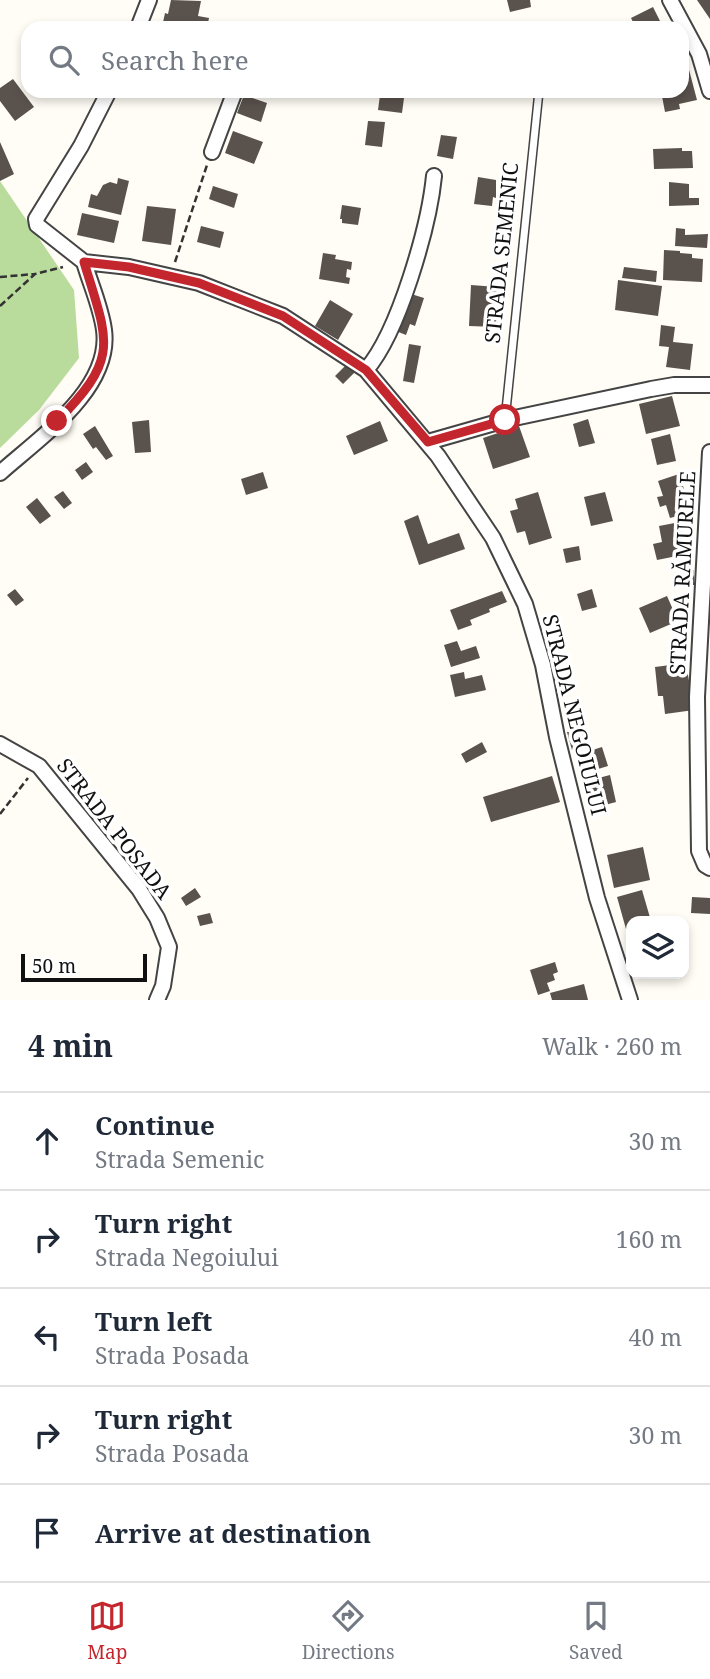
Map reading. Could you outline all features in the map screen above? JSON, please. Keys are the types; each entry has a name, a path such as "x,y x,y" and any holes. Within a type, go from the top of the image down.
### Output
{"street":[{"path":"141,21 149,0"},
{"path":"670,0 681,21"},
{"path":"689,35 699,54 710,91"},
{"path":"0,473 80,398 97,375 104,354 104,329 84,262 37,225 36,219 81,146 105,98"},
{"path":"212,152 232,98"},
{"path":"366,370 395,320 419,248 433,176"},
{"name":"STRADA NEGOIULUI","path":"84,262 129,267 199,283 283,316 366,370 428,442 494,538 525,604 543,665 557,737 597,898 630,1000"},
{"path":"428,442 505,420 651,389 674,385 710,385"},
{"name":"STRADA RĂMURELE","path":"710,452 699,851 710,868"},
{"name":"STRADA POSADA","path":"0,744 38,766 139,889 157,918 169,947 163,986 157,1000"}],"lane":[{"name":"STRADA SEMENIC","path":"505,420 538,98"}],"path":[{"path":"176,259 212,152"},
{"path":"0,277 34,274 84,262"},
{"path":"0,306 34,274"},
{"path":"0,814 38,766"}],"green space":[{"path":"0,181 74,290 79,358 39,410 0,448"}],"building":[{"path":"171,0 201,1 198,16 209,18 208,21 163,21 165,13 168,14"},
{"path":"507,0 530,0 531,7 510,12"},
{"path":"697,0 710,0 710,19"},
{"path":"653,7 660,21 632,21 631,18"},
{"path":"689,70 697,100 679,104 680,109 665,112 662,98 689,98"},
{"path":"13,79 21,90 21,98 27,98 34,107 15,121 0,101 0,88"},
{"path":"243,98 267,103 261,122 237,113"},
{"path":"380,98 404,98 402,113 378,110"},
{"path":"368,121 385,122 382,147 365,145"},
{"path":"233,131 263,142 254,164 225,153"},
{"path":"441,135 457,137 453,159 437,156"},
{"path":"0,142 14,174 0,181"},
{"path":"682,148 682,151 692,151 693,168 654,169 653,149"},
{"path":"478,177 496,180 496,198 493,197 492,206 474,204"},
{"path":"118,178 129,181 121,215 88,207 91,194 97,196 103,185 110,182 117,184"},
{"path":"669,182 689,184 689,198 699,198 699,205 669,206"},
{"path":"213,186 238,194 234,208 209,199"},
{"path":"342,205 361,208 358,225 342,223"},
{"path":"147,206 176,209 171,245 142,241"},
{"path":"82,213 119,221 114,243 77,235"},
{"path":"201,226 224,232 220,248 197,242"},
{"path":"676,228 685,229 685,235 708,234 707,248 675,246"},
{"path":"664,250 680,251 692,254 692,258 703,259 702,282 663,280"},
{"path":"323,253 336,255 335,259 352,262 351,270 347,269 349,284 319,279"},
{"path":"624,267 657,271 656,282 622,278"},
{"path":"618,280 662,286 658,316 615,310"},
{"path":"471,285 497,287 496,327 469,326"},
{"path":"408,293 424,298 415,326 410,324 406,335 396,331"},
{"path":"330,300 353,314 338,340 315,326"},
{"path":"661,325 675,327 673,342 693,344 690,370 666,367 669,347 659,346"},
{"path":"409,344 421,346 414,383 403,381"},
{"path":"347,364 355,372 343,384 335,376"},
{"path":"672,396 680,426 646,434 639,404"},
{"path":"588,419 595,443 579,447 573,424"},
{"path":"149,420 151,452 135,453 132,422"},
{"path":"380,421 388,441 354,455 346,436"},
{"path":"95,426 113,456 106,460 96,447 93,449 83,434"},
{"path":"519,426 530,457 493,469 483,438"},
{"path":"670,434 676,461 657,465 651,439"},
{"path":"86,462 93,472 82,480 75,470"},
{"path":"263,472 268,488 246,495 241,479"},
{"path":"679,474 685,492 681,493 685,514 670,518 666,505 660,507 657,497 663,496 658,481"},
{"path":"63,491 72,503 64,509 54,497"},
{"path":"538,492 552,538 529,545 525,531 517,533 510,511 518,509 515,499"},
{"path":"605,492 613,521 591,526 584,497"},
{"path":"37,498 51,516 40,524 26,507"},
{"path":"418,515 428,544 459,533 465,549 419,565 404,521"},
{"path":"680,522 687,554 657,560 653,544 662,542 659,526"},
{"path":"579,546 581,560 566,563 563,549"},
{"path":"679,570 694,570 694,585 679,585"},
{"path":"15,589 24,600 16,606 7,595"},
{"path":"592,589 597,607 582,611 577,594"},
{"path":"502,591 507,602 489,609 490,612 470,620 472,625 458,630 450,610"},
{"path":"667,596 678,621 650,633 639,608"},
{"path":"457,641 461,651 476,646 480,658 451,667 444,645"},
{"path":"686,663 694,710 665,714 663,696 658,696 655,667"},
{"path":"464,672 465,679 482,675 486,690 455,697 450,675"},
{"path":"585,726 590,744 572,750 567,732"},
{"path":"482,742 487,752 466,763 461,754"},
{"path":"602,747 608,766 585,773 580,754"},
{"path":"610,775 616,802 590,809 583,782"},
{"path":"552,776 560,802 491,822 483,797"},
{"path":"643,847 650,880 614,888 607,855"},
{"path":"195,888 201,897 186,906 181,898"},
{"path":"642,890 650,916 626,916 626,929 617,897"},
{"path":"692,897 710,898 710,914 691,913"},
{"path":"210,913 213,923 200,926 197,916"},
{"path":"555,962 558,972 553,974 555,980 547,983 550,991 538,995 530,970"},
{"path":"584,984 588,1000 552,1000 550,993"}],"route":[{"path":"57,421 80,398 97,375 104,354 104,329 84,262 129,267 199,283 283,316 366,370 428,442 505,420"}]}
